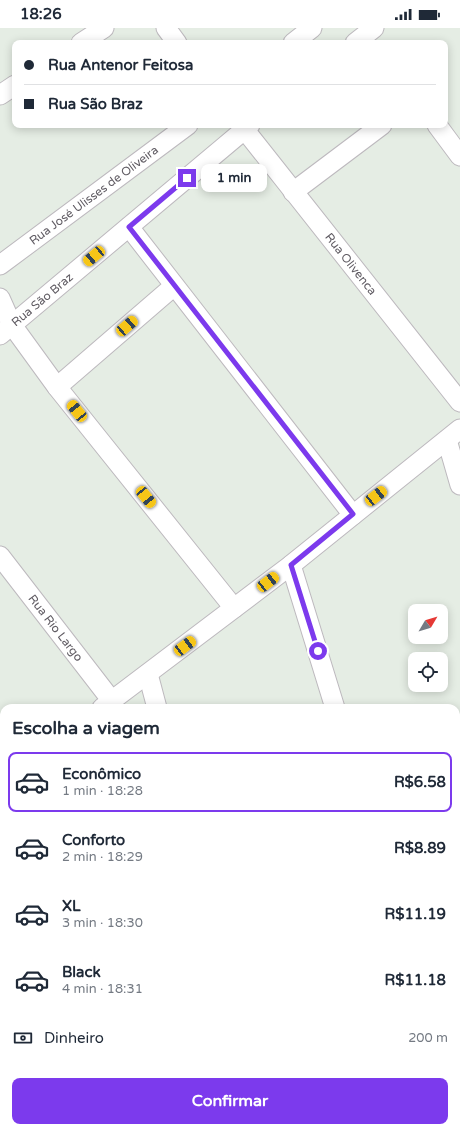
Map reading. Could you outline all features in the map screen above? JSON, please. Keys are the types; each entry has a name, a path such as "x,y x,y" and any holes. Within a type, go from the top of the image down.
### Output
{"street":[{"path":"86,40 104,28"},
{"path":"166,28 175,40"},
{"path":"297,40 312,28"},
{"path":"359,40 374,28"},
{"path":"0,95 12,87"},
{"name":"Rua José Ulisses de Oliveira","path":"0,265 184,128"},
{"name":"Rua São Braz","path":"6,330 129,227 243,128"},
{"name":"Rua Olivenca","path":"246,128 293,192 460,402"},
{"path":"293,192 378,128"},
{"path":"439,128 460,156"},
{"path":"129,227 353,514"},
{"path":"57,387 174,286"},
{"path":"0,298 6,330 57,387 234,608"},
{"path":"107,704 291,565 353,514 454,435"},
{"path":"454,435 460,485"},
{"name":"Rua Rio Largo","path":"0,556 107,704"},
{"path":"291,565 334,704"},
{"path":"148,674 156,704"}],"route":[{"path":"187,178 129,227 353,514 291,565 318,651"}]}
